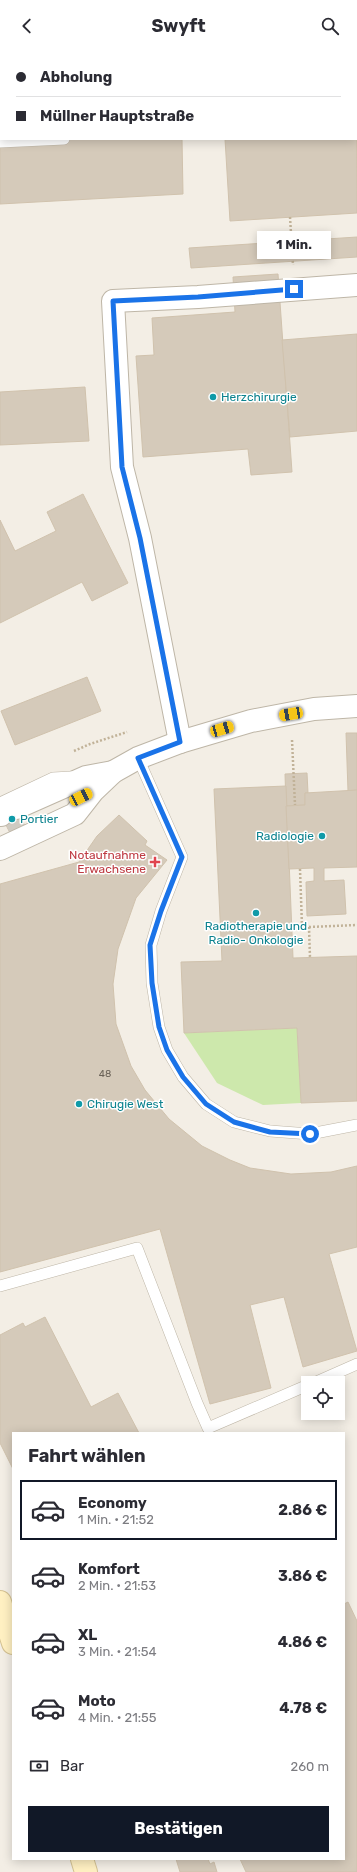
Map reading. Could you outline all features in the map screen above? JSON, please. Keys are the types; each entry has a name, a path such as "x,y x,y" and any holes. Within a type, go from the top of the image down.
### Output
{"street":[{"path":"180,742 140,538 122,467 113,301 357,285"},
{"path":"6,823 90,784 138,758 180,742 250,721 314,709 357,706"},
{"path":"6,823 75,814 90,784"},
{"path":"0,1602 12,1640"},
{"path":"82,1860 86,1872"}],"lane":[{"path":"0,142 43,140"},
{"path":"138,758 182,857 161,911 150,945 152,983 159,1027 167,1050 183,1077 206,1104 234,1122 270,1132 310,1134 357,1125"},
{"path":"0,1286 137,1248 208,1428 301,1388"},
{"path":"330,1376 357,1364"}],"path":[{"path":"290,217 294,289"},
{"path":"291,714 295,805"},
{"path":"71,753 90,744 133,730"},
{"path":"300,869 302,926 357,925"},
{"path":"310,927 310,958"}],"green space":[{"path":"297,1028 301,1103 263,1105 217,1083 184,1033"}],"building":[{"path":"0,140 182,140 183,194 0,204"},
{"path":"225,140 357,140 357,213 230,221"},
{"path":"357,237 357,257 191,268 189,248"},
{"name":"Herzchirurgie","path":"278,274 292,472 251,475 248,449 143,457 136,356 154,355 152,318 235,312 233,277"},
{"path":"357,334 357,431 290,437 282,340"},
{"path":"85,387 89,441 0,445 0,392"},
{"path":"83,494 128,583 92,601 82,582 0,623 0,520 15,551 56,531 47,512"},
{"path":"87,677 101,711 15,745 1,711"},
{"path":"346,733 357,733 357,790 348,791"},
{"path":"307,773 308,793 305,793 305,805 286,806 285,774"},
{"name":"Radiotherapie und Radio- Onkologie","path":"286,786 293,958 357,956 357,1101 301,1103 297,1028 184,1033 181,962 222,961 214,789"},
{"name":"Radiologie","path":"357,790 357,867 324,868 324,881 344,880 346,914 307,916 306,882 314,881 314,868 289,869 286,806 305,805 305,793"},
{"name":"Portier","path":"13,802 27,830 12,837 0,813"},
{"name":"Chirugie West","path":"119,815 147,841 145,845 167,860 136,898 118,949 113,984 116,1024 131,1066 145,1090 169,1119 202,1146 250,1168 291,1174 331,1172 357,1166 357,1247 329,1254 357,1351 303,1367 284,1297 250,1305 271,1388 210,1404 160,1229 0,1272 0,884 79,862 97,836"},
{"path":"45,1317 91,1407 118,1393 138,1432 12,1432 12,1467 0,1443 0,1335 23,1323 25,1327"},
{"path":"348,1602 357,1621 357,1872 246,1872 240,1860 345,1860 345,1604"},
{"path":"176,1860 208,1860 210,1864 214,1862 217,1872 180,1872"}],"tunnel":[{"path":"9,831 24,824"}],"place":[{"name":"Herzchirurgie","path":"213,397"},
{"name":"Portier","path":"12,819"},
{"name":"Radiologie","path":"322,836"},
{"name":"Notaufnahme Erwachsene","path":"155,862"},
{"name":"Radiotherapie und Radio- Onkologie","path":"256,913"},
{"name":"Chirugie West","path":"79,1104"}],"route":[{"path":"294,289 198,297 113,301 122,467 140,538 180,742 138,758 182,857 161,911 150,945 152,983 159,1027 167,1050 183,1077 206,1104 234,1122 270,1132 310,1134"}]}
